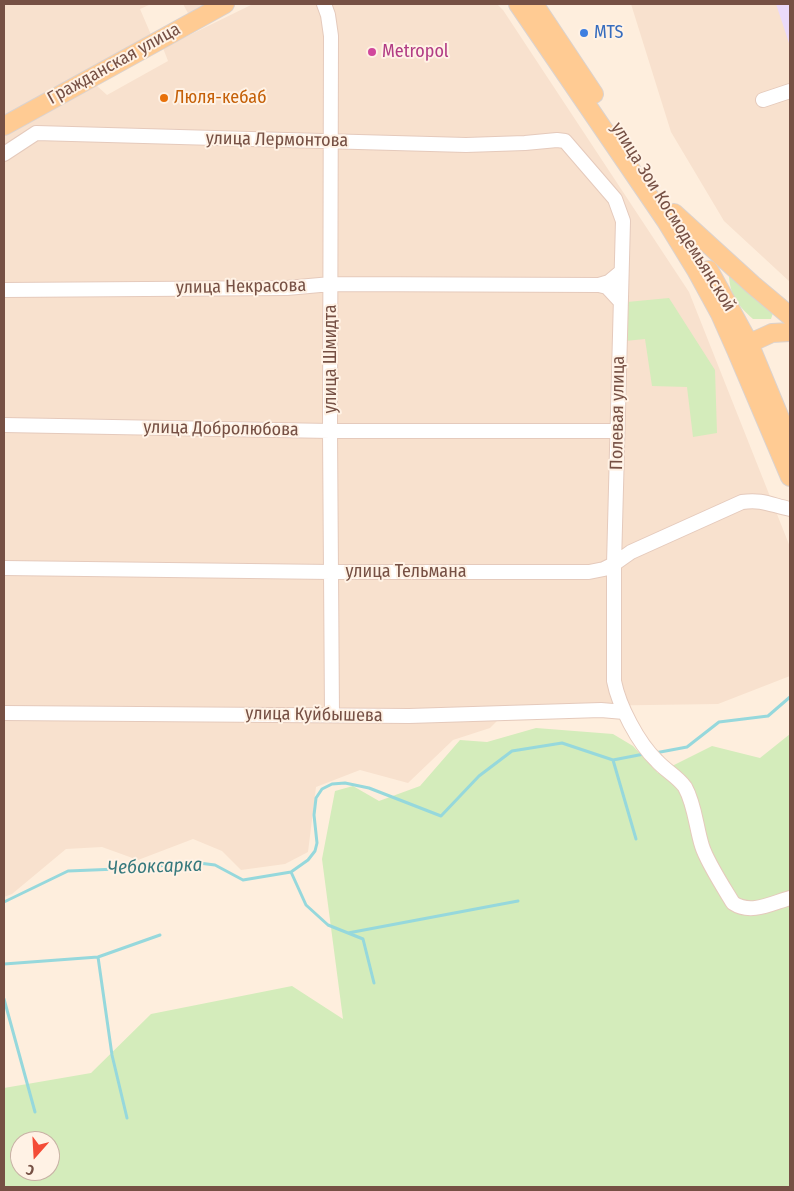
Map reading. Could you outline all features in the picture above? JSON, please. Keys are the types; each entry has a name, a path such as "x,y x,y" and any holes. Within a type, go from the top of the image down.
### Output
{"main road":[{"name":"Гражданская улица","path":"4,126 225,4"},
{"name":"улица Зои Космодемьянской","path":"518,4 666,221 743,346"},
{"name":"улица Зои Космодемьянской","path":"534,4 674,213 715,279 784,445 790,477"},
{"path":"674,213 790,316"},
{"path":"743,346 772,333 790,332"}],"street":[{"name":"улица Шмидта","path":"324,4 328,15 331,36 330,431 332,715"},
{"path":"763,100 790,90"},
{"name":"улица Лермонтова","path":"4,154 36,133 466,145 557,140"},
{"name":"Полевая улица","path":"557,140 565,142 615,199 623,221 614,564 614,681 617,696 624,712 652,757 675,775 685,788 693,808 703,848 733,903 740,908 751,910 790,898"},
{"name":"улица Некрасова","path":"4,290 287,288 331,284 599,284 609,282 621,272"},
{"path":"599,284 607,287 620,301"},
{"name":"улица Добролюбова","path":"4,425 330,431 618,431"},
{"name":"улица Тельмана","path":"4,568 331,572 589,572 604,569 632,552 742,502 765,501 790,510"},
{"name":"улица Куйбышева","path":"4,713 409,716 601,710 624,712"}],"shaded area":[{"path":"4,4 151,4 140,9 152,37 4,117"},
{"path":"183,4 211,4 189,15"},
{"path":"253,4 497,4 503,10 689,292 790,547 790,676 718,704 511,707 490,728 453,740 408,783 360,770 316,787 308,852 285,864 241,870 222,851 193,839 138,860 102,847 66,849 12,894 4,897 4,136 96,85 107,95 168,61 163,48"},
{"path":"631,4 790,4 790,282 724,221 671,132"},
{"path":"776,4 790,4 790,46"}],"green space":[{"path":"733,276 773,313 771,319 753,319 743,309 736,301 731,290 729,277"},
{"path":"669,298 715,370 717,433 693,437 687,387 652,386 645,339 625,341 627,302"},
{"path":"536,728 613,734 633,746 658,773 712,746 760,758 790,734 790,1187 4,1187 4,1088 91,1073 151,1014 292,986 343,1019 322,859 335,791 353,786 379,801 420,786 460,740 487,742"}],"waterway":[{"name":"Чебоксарка","path":"655,753 687,747 719,722 768,716 790,697"},
{"name":"Чебоксарка","path":"4,902 68,871 142,868 191,862 215,865 243,880 291,872 308,860 315,851 317,843 314,815 316,798 322,789 332,784 345,783 369,788 441,816 479,776 512,751 562,743 613,760 644,754"},
{"path":"613,760 636,839"},
{"path":"291,872 306,905 328,925 363,939 374,983"},
{"path":"348,933 518,901"},
{"path":"4,964 98,957 160,935"},
{"path":"98,957 112,1055 127,1118"},
{"path":"4,999 35,1112"}],"place":[{"name":"MTS","path":"584,33"},
{"name":"Metropol","path":"372,52"},
{"name":"Люля-кебаб","path":"164,98"}]}
